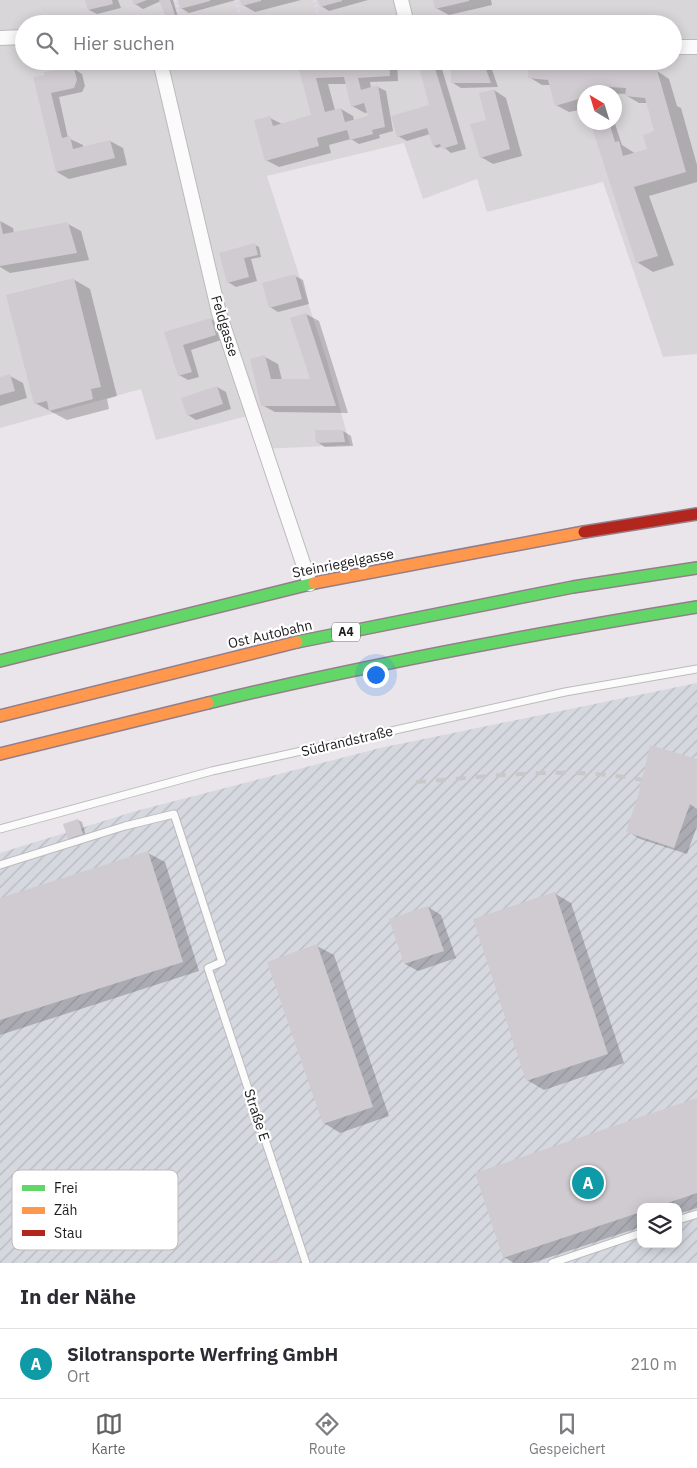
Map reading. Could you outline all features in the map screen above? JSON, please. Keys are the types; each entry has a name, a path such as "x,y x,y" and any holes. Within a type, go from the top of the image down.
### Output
{"main road":[{"name":"Steinriegelgasse","path":"0,661 310,584 575,533 697,514"},
{"name":"Ost Autobahn","path":"0,716 287,644 574,587 697,568"},
{"path":"0,754 291,683 580,626 697,607"}],"street":[{"path":"401,0 405,15"},
{"path":"0,38 15,37"},
{"path":"682,47 697,47"},
{"name":"Feldgasse","path":"162,70 219,313 310,584"}],"lane":[{"name":"Südrandstraße","path":"0,829 212,771 565,692 697,669"},
{"name":"Straße E","path":"0,865 125,826 174,814 222,962 208,968 306,1263"},
{"path":"682,1219 697,1214"},
{"path":"552,1263 637,1234"}],"path":[{"path":"175,0 179,15"},
{"path":"236,0 240,15"},
{"path":"314,0 318,15"}],"shaded area":[{"path":"0,0 697,0 697,354 663,357 603,182 487,212 477,179 423,199 404,143 267,176 327,361 350,445 261,449 251,415 156,440 141,389 0,428"},
{"path":"697,683 697,1263 0,1263 0,853 136,811 380,748"}],"building":[{"path":"85,0 112,0 113,4 88,10"},
{"path":"132,0 147,0 134,5"},
{"path":"159,0 170,0 175,15 165,15"},
{"path":"178,0 210,0 210,1 180,9"},
{"path":"240,0 261,0 261,1 242,6"},
{"path":"318,0 342,0 342,1 320,7"},
{"path":"433,0 469,0 469,1 435,9"},
{"path":"74,70 77,80 74,88 51,93 62,138 70,136 73,149 110,140 115,158 56,172 33,77 45,75 44,72"},
{"path":"299,70 390,70 390,76 358,78 361,90 378,85 385,127 372,130 373,134 350,140 347,130 317,138 319,146 265,161 254,120 270,116 273,126 311,115","holes":["344,77 351,107 364,103 368,116 345,122 341,108 325,112 316,78"]},
{"path":"420,70 436,70 458,144 442,149 440,144 433,146 427,128 397,137 391,116 429,105"},
{"path":"451,70 486,70 491,83 451,83"},
{"path":"528,70 657,70 686,172 634,187 658,256 636,263 593,130 611,130 615,142 619,141 623,156 647,149 643,135 654,131 645,98 625,96 626,88 622,88 622,85 577,85 577,99 555,106 548,80 528,78"},
{"path":"494,89 510,149 480,158 470,124 486,120 479,93"},
{"path":"0,220 3,234 68,222 77,253 0,266"},
{"path":"255,243 258,255 244,258 249,277 227,283 219,253"},
{"path":"295,274 302,299 269,308 262,283"},
{"path":"74,278 101,387 91,389 93,399 49,411 47,401 34,404 6,295"},
{"path":"306,313 336,406 261,406 250,359 265,355 271,379 310,379 290,318"},
{"path":"211,318 216,335 183,345 192,372 178,376 164,332"},
{"path":"10,374 15,391 0,395 0,377"},
{"path":"217,386 223,404 187,416 181,398"},
{"path":"315,430 343,430 345,442 316,443"},
{"path":"650,745 697,759 697,809 690,804 674,848 626,832 638,796"},
{"path":"78,819 83,834 68,839 63,824"},
{"path":"148,851 183,962 0,1020 0,898"},
{"path":"555,892 608,1054 526,1081 473,919"},
{"path":"428,906 444,951 404,964 389,919"},
{"path":"317,944 373,1107 323,1124 267,962"},
{"path":"697,1098 697,1193 668,1203 637,1203 637,1213 503,1258 475,1173"},
{"path":"276,1259 278,1263 266,1263"}],"railway":[{"path":"416,782 501,775 557,773 586,773 642,780"}],"traffic: fast":[{"path":"297,642 573,587 697,568"},
{"path":"0,661 314,583"},
{"path":"208,703 329,675 451,650 697,607"}],"traffic: slow":[{"path":"314,583 584,532"},
{"path":"0,716 297,642"},
{"path":"0,754 208,703"}],"traffic: jam":[{"path":"584,532 697,514"}],"place":[{"name":"Silotransporte Werfring GmbH","path":"588,1183"}]}
